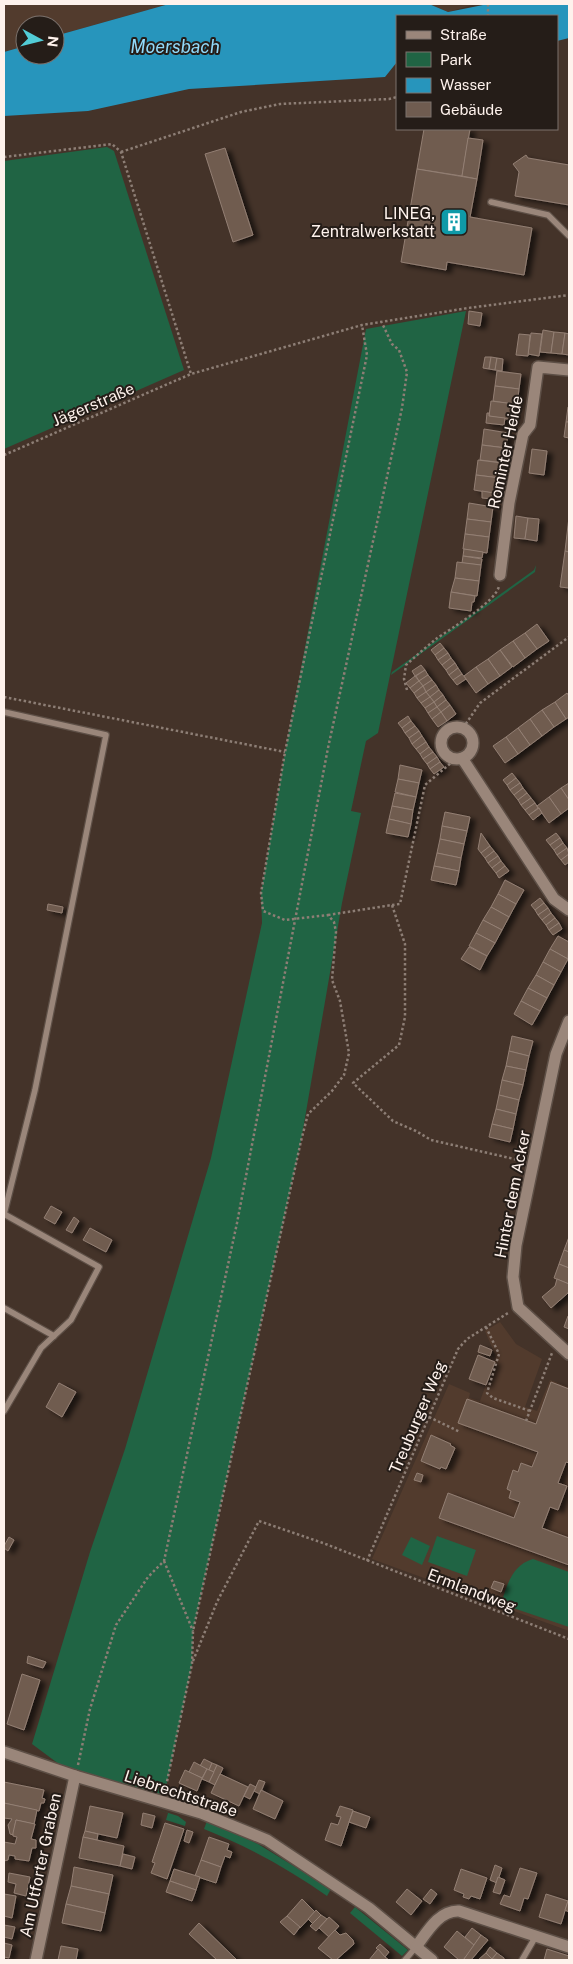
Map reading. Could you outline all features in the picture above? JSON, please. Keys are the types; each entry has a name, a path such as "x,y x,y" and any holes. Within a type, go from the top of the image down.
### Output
{"street":[{"name":"Rominter Heide","path":"500,575 509,503 523,434 530,425 538,367 569,370"},
{"path":"458,759 470,751 473,741 468,731 463,728 453,727 448,729 441,737 442,751 458,759 554,900 569,910"},
{"name":"Hinter dem Acker","path":"518,1308 513,1277 516,1245 556,1054 569,1022"},
{"path":"518,1308 569,1354"},
{"name":"Liebrechtstraße","path":"4,1752 75,1776 201,1813 267,1840 369,1908 432,1960"},
{"name":"Am Utforter Graben","path":"36,1960 75,1776"},
{"path":"416,1947 440,1917 450,1911 459,1912 569,1947"}],"lane":[{"path":"491,202 548,215 569,236"},
{"path":"4,712 106,735 35,1090 4,1214 99,1267 71,1320 41,1348 4,1411"},
{"path":"4,1308 54,1336"},
{"path":"522,1960 536,1936"},
{"path":"405,1960 416,1947"}],"path":[{"path":"122,152 241,112 280,104 396,97"},
{"path":"4,157 112,144 122,152 191,374"},
{"name":"Jägerstraße","path":"4,455 191,374 362,325 468,308 569,295"},
{"path":"75,1776 90,1709 116,1625 148,1577 164,1561 237,1223 330,738 402,408 407,372 399,350 392,344 382,323"},
{"path":"362,325 366,355 285,752 261,893 264,911 285,920 400,904 425,785 458,759"},
{"path":"407,690 404,679 406,665 435,640 475,613 498,592 500,575"},
{"path":"463,728 480,702 569,637"},
{"path":"4,697 285,752"},
{"path":"392,905 405,944 405,1017 399,1045 352,1083 394,1121 431,1140 534,1163"},
{"path":"163,1802 192,1664 193,1631 308,1114 332,1091 344,1075 349,1053 340,1001 332,980 336,932 334,922 328,915"},
{"name":"Treuburger Weg","path":"367,1561 458,1350 467,1339 518,1308"},
{"path":"486,1327 499,1354 487,1393 493,1398 530,1411"},
{"path":"526,1420 556,1342"},
{"path":"429,1417 460,1432"},
{"name":"Ermlandweg","path":"192,1664 217,1602 259,1521 323,1543 569,1639"},
{"path":"164,1561 193,1631"}],"shaded area":[{"path":"4,4 169,4 65,33 65,15 15,15 15,49 4,52"},
{"path":"429,4 476,4 448,12"},
{"path":"500,1322 516,1344 542,1359 525,1407 537,1411 550,1380 569,1387 569,1631 372,1559 449,1384 470,1393 469,1398 480,1401 496,1357 485,1331"}],"green space":[{"path":"107,147 114,151 184,370 4,449 4,161"},
{"path":"466,311 378,733 366,741 351,811 361,813 342,903 301,1141 193,1631 192,1664 163,1802 75,1776 32,1744 90,1552 125,1449 211,1158 262,923 261,893 285,752 366,329"},
{"path":"536,565 535,572 391,675 392,672 534,570"},
{"path":"437,1536 476,1550 467,1576 428,1562"},
{"path":"411,1537 430,1546 422,1565 402,1555"},
{"path":"533,1559 569,1572 569,1627 501,1604 508,1583 515,1571"},
{"path":"156,1809 178,1816 186,1822 185,1826 166,1820 168,1813"},
{"path":"207,1821 258,1844 331,1889 327,1896 267,1859 204,1829"},
{"path":"355,1907 408,1950 402,1956 350,1913"}],"water":[{"name":"Moersbach","path":"169,4 429,4 448,12 488,4 569,4 569,38 558,41 558,15 396,15 396,63 385,77 189,89 88,111 4,116 4,52 15,49 15,65 65,65 65,33"}],"building":[{"path":"424,130 470,130 462,176 417,169"},
{"path":"468,138 483,140 477,179 462,176"},
{"path":"225,148 253,235 233,242 205,154"},
{"path":"526,155 528,158 569,165 569,205 515,196 519,172 513,164"},
{"name":"LINEG, Zentralwerkstatt","path":"417,169 477,179 470,217 532,228 524,275 447,262 446,270 401,262"},
{"path":"469,311 482,313 480,326 468,324"},
{"path":"543,330 554,332 551,353 540,352"},
{"path":"554,332 565,333 562,354 551,353"},
{"path":"531,333 542,334 539,356 528,354"},
{"path":"565,333 569,334 569,355 562,354"},
{"path":"519,334 530,335 528,356 516,355"},
{"path":"485,357 491,357 489,369 483,368"},
{"path":"491,357 497,358 495,370 489,369"},
{"path":"497,358 503,359 502,371 495,370"},
{"path":"497,371 521,374 519,389 495,386"},
{"path":"495,386 519,389 517,405 493,401"},
{"path":"491,401 515,404 513,420 489,416"},
{"path":"568,407 569,422 566,422"},
{"path":"487,413 489,413 489,416 505,418 504,425 486,423"},
{"path":"566,422 569,422 569,438 564,437"},
{"path":"484,429 508,433 506,448 482,445"},
{"path":"482,445 506,448 504,463 480,460"},
{"path":"532,449 547,451 544,475 529,473"},
{"path":"478,460 502,463 500,478 476,475"},
{"path":"476,475 500,478 498,494 474,490"},
{"path":"482,491 494,493 493,499 482,498"},
{"path":"469,503 493,507 491,522 467,519"},
{"path":"516,516 528,518 525,539 514,538"},
{"path":"569,517 569,552 565,551"},
{"path":"528,518 539,519 537,541 525,539"},
{"path":"467,519 491,522 489,537 465,534"},
{"path":"465,534 489,537 487,553 463,549"},
{"path":"464,549 483,552 482,558 463,556"},
{"path":"565,551 569,552 569,588 560,587"},
{"path":"463,556 482,559 481,565 462,563"},
{"path":"457,562 481,565 479,581 455,578"},
{"path":"455,578 479,581 477,596 451,592"},
{"path":"451,592 475,596 471,611 449,608"},
{"path":"537,624 549,641 537,649 525,633"},
{"path":"525,633 537,649 525,658 513,641"},
{"path":"513,641 525,658 513,667 500,650"},
{"path":"440,643 444,648 435,655 431,650"},
{"path":"444,648 448,653 438,660 435,655"},
{"path":"500,650 512,667 500,676 488,659"},
{"path":"448,653 451,658 442,665 438,660"},
{"path":"451,658 455,663 446,670 442,665"},
{"path":"488,659 500,676 488,684 476,667"},
{"path":"455,663 458,668 449,675 446,670"},
{"path":"421,665 425,670 415,676 412,671"},
{"path":"476,667 488,684 476,693 464,676"},
{"path":"458,668 462,674 453,680 449,675"},
{"path":"425,670 428,675 419,681 416,676"},
{"path":"462,674 466,679 457,685 453,680"},
{"path":"428,675 432,680 423,686 419,681"},
{"path":"415,676 419,681 410,688 406,683"},
{"path":"432,680 436,685 426,692 423,686"},
{"path":"419,681 423,686 414,693 410,688"},
{"path":"436,685 439,690 430,697 426,692"},
{"path":"423,686 426,692 417,698 414,693"},
{"path":"439,690 443,695 434,702 430,697"},
{"path":"426,692 430,697 421,703 417,698"},
{"path":"567,693 569,696 569,717 566,719 555,702"},
{"path":"443,695 446,700 437,707 434,702"},
{"path":"430,697 434,702 425,708 421,703"},
{"path":"446,700 450,705 441,712 437,707"},
{"path":"434,702 437,707 428,713 425,708"},
{"path":"555,702 566,719 554,727 542,710"},
{"path":"450,705 456,714 447,721 441,712"},
{"path":"437,707 441,712 432,719 428,713"},
{"path":"542,710 554,727 542,736 530,719"},
{"path":"441,712 447,721 438,727 432,719"},
{"path":"408,716 411,721 402,728 398,723"},
{"path":"530,719 542,736 530,745 518,728"},
{"path":"411,721 415,726 405,733 402,728"},
{"path":"415,726 419,731 409,738 405,733"},
{"path":"518,728 530,745 518,754 506,737"},
{"path":"419,731 422,736 412,744 409,738"},
{"path":"422,736 426,742 416,749 412,744"},
{"path":"506,737 518,754 505,763 493,746"},
{"path":"426,742 429,747 420,754 416,749"},
{"path":"429,747 433,752 423,759 420,754"},
{"path":"433,752 437,757 427,764 423,759"},
{"path":"437,757 440,762 430,769 427,764"},
{"path":"440,762 444,767 434,774 430,769"},
{"path":"400,765 422,770 419,783 398,779"},
{"path":"512,773 516,778 507,785 503,780"},
{"path":"516,778 520,783 510,790 507,785"},
{"path":"398,779 419,783 416,797 395,792"},
{"path":"520,783 523,788 514,795 510,790"},
{"path":"569,783 569,800 561,788"},
{"path":"523,788 527,793 518,800 514,795"},
{"path":"561,788 569,800 569,808 561,814 549,797"},
{"path":"395,793 416,797 413,810 392,806"},
{"path":"527,793 531,798 521,805 518,800"},
{"path":"549,797 561,814 549,823 537,806"},
{"path":"531,798 535,803 525,810 521,805"},
{"path":"535,803 538,808 529,815 525,810"},
{"path":"392,806 413,810 411,824 389,819"},
{"path":"539,808 542,813 533,820 529,815"},
{"path":"445,812 470,817 467,831 442,826"},
{"path":"389,819 411,824 408,837 386,833"},
{"path":"442,826 467,831 464,844 440,839"},
{"path":"481,833 490,846 481,853 478,849"},
{"path":"556,833 560,838 550,845 546,840"},
{"path":"560,838 563,843 554,850 550,845"},
{"path":"440,839 464,844 461,858 437,853"},
{"path":"563,843 567,848 557,855 554,850"},
{"path":"490,846 494,851 485,858 481,853"},
{"path":"567,848 569,854 561,860 557,855"},
{"path":"494,851 498,856 488,863 485,858"},
{"path":"437,853 461,858 459,871 434,866"},
{"path":"569,854 569,862 565,865 561,860"},
{"path":"498,856 501,861 492,868 488,863"},
{"path":"501,861 505,866 496,873 492,868"},
{"path":"434,866 459,871 456,885 431,880"},
{"path":"505,866 509,871 499,878 496,873"},
{"path":"505,880 524,890 516,904 498,894"},
{"path":"498,894 516,904 509,917 491,907"},
{"path":"540,898 544,903 535,910 531,905"},
{"path":"544,903 548,908 538,915 535,910"},
{"path":"48,904 63,907 62,913 47,910"},
{"path":"491,907 509,917 502,930 483,920"},
{"path":"548,908 551,913 542,920 538,915"},
{"path":"551,913 555,918 546,925 542,920"},
{"path":"555,918 559,923 549,930 546,925"},
{"path":"483,920 502,930 495,943 476,933"},
{"path":"559,923 562,929 553,935 549,930"},
{"path":"476,933 495,943 487,956 469,946"},
{"path":"558,936 569,942 568,959 550,949"},
{"path":"469,947 487,956 480,970 461,959"},
{"path":"550,949 568,959 561,972 543,962"},
{"path":"543,962 561,972 554,985 536,975"},
{"path":"536,975 554,985 547,998 528,988"},
{"path":"528,988 547,998 540,1011 521,1001"},
{"path":"521,1001 540,1011 532,1025 514,1014"},
{"path":"512,1036 533,1041 529,1056 509,1051"},
{"path":"509,1051 529,1056 526,1070 506,1066"},
{"path":"506,1066 526,1070 523,1085 502,1080"},
{"path":"502,1080 523,1085 519,1100 499,1095"},
{"path":"499,1095 519,1100 516,1114 496,1109"},
{"path":"496,1109 516,1114 513,1129 492,1124"},
{"path":"492,1124 513,1129 510,1142 489,1137"},
{"path":"51,1206 62,1212 55,1224 44,1218"},
{"path":"74,1217 79,1221 72,1233 66,1230"},
{"path":"90,1228 112,1240 106,1252 83,1240"},
{"path":"569,1237 569,1252 564,1250"},
{"path":"564,1250 569,1252 569,1268 559,1264"},
{"path":"559,1264 569,1268 569,1284 554,1278"},
{"path":"557,1279 569,1284 569,1290 551,1308 542,1297 555,1286"},
{"path":"569,1316 569,1329 564,1327"},
{"path":"480,1345 492,1350 490,1356 478,1352"},
{"path":"478,1355 495,1362 486,1385 469,1379"},
{"path":"551,1382 569,1389 569,1463 566,1462 558,1483 567,1486 558,1510 550,1507 542,1528 569,1538 569,1565 439,1518 448,1493 514,1518 520,1502 509,1498 511,1491 507,1489 513,1470 518,1472 521,1463 532,1467 538,1452 458,1423 467,1399 536,1424"},
{"path":"59,1383 76,1392 62,1417 46,1407"},
{"path":"431,1435 451,1444 455,1448 446,1469 441,1467 440,1469 421,1461"},
{"path":"417,1473 423,1475 421,1482 414,1480"},
{"path":"9,1537 14,1540 8,1551 4,1546"},
{"path":"494,1581 504,1584 501,1592 491,1588"},
{"path":"28,1656 46,1662 43,1668 27,1663"},
{"path":"22,1674 40,1680 24,1730 7,1724"},
{"path":"204,1759 212,1763 209,1770 200,1766"},
{"path":"194,1762 207,1769 202,1778 189,1772"},
{"path":"212,1763 217,1765 214,1772 209,1770"},
{"path":"217,1765 223,1768 215,1785 209,1782"},
{"path":"207,1769 214,1772 209,1782 202,1779"},
{"path":"185,1770 202,1778 197,1791 179,1783"},
{"path":"220,1774 248,1787 239,1806 211,1793"},
{"path":"259,1780 265,1782 260,1794 254,1791"},
{"path":"4,1782 44,1790 42,1798 45,1799 44,1803 41,1803 39,1811 4,1803"},
{"path":"250,1784 256,1787 250,1799 244,1796"},
{"path":"261,1790 283,1801 275,1819 253,1809"},
{"path":"4,1803 37,1810 34,1824 16,1820 13,1835 10,1834 8,1825 12,1819 4,1818"},
{"path":"90,1806 123,1813 117,1838 85,1831"},
{"path":"340,1806 353,1810 341,1846 325,1840 331,1823 338,1825 341,1817 336,1816"},
{"path":"353,1811 370,1817 366,1828 349,1822"},
{"path":"143,1813 155,1816 152,1828 141,1825"},
{"path":"16,1820 35,1824 31,1839 36,1840 36,1848 32,1848 29,1861 15,1859 15,1856 9,1855 8,1860 4,1861 4,1842 15,1844 17,1837 13,1836 13,1833"},
{"path":"165,1823 184,1829 167,1879 151,1873 155,1863 152,1862"},
{"path":"187,1830 193,1832 189,1843 184,1841"},
{"path":"85,1831 98,1834 97,1840 83,1837"},
{"path":"83,1837 124,1846 120,1866 79,1858"},
{"path":"209,1837 229,1844 227,1850 232,1852 230,1858 225,1856 221,1867 201,1860"},
{"path":"123,1854 135,1857 132,1869 120,1866"},
{"path":"201,1860 221,1867 216,1883 195,1876"},
{"path":"495,1865 502,1868 497,1883 490,1880"},
{"path":"74,1867 113,1875 109,1894 71,1886"},
{"path":"520,1868 537,1873 528,1899 524,1898 520,1911 500,1904 504,1895 510,1897"},
{"path":"174,1869 200,1877 196,1890 170,1881"},
{"path":"461,1869 487,1878 480,1899 471,1896 469,1899 463,1897 464,1894 454,1890"},
{"path":"9,1873 30,1877 26,1896 14,1893 16,1884 8,1882"},
{"path":"498,1877 505,1880 500,1894 493,1892"},
{"path":"170,1881 196,1890 192,1901 166,1892"},
{"path":"71,1886 109,1894 105,1913 66,1904"},
{"path":"407,1889 422,1901 411,1915 396,1902"},
{"path":"431,1889 437,1894 430,1904 423,1899"},
{"path":"4,1894 16,1896 12,1918 4,1916"},
{"path":"546,1894 568,1901 561,1924 539,1917"},
{"path":"569,1898 569,1912 565,1910"},
{"path":"302,1899 315,1912 300,1928 287,1916"},
{"path":"66,1904 105,1913 101,1931 62,1923"},
{"path":"316,1910 321,1915 313,1924 308,1919"},
{"path":"321,1915 327,1919 316,1931 310,1926"},
{"path":"287,1916 300,1927 294,1935 280,1922"},
{"path":"329,1917 339,1926 329,1937 319,1928"},
{"path":"199,1923 237,1960 217,1960 189,1934"},
{"path":"4,1925 15,1927 12,1939 4,1937"},
{"path":"472,1928 481,1935 474,1945 465,1937"},
{"path":"335,1930 340,1935 346,1933 353,1940 354,1944 336,1960 333,1960 318,1948"},
{"path":"457,1931 475,1946 463,1960 459,1960 444,1947"},
{"path":"481,1935 488,1940 471,1960 464,1959"},
{"path":"4,1943 12,1945 9,1958 4,1957"},
{"path":"380,1944 389,1952 385,1957 376,1948"},
{"path":"61,1946 78,1949 76,1960 58,1960"},
{"path":"490,1947 497,1953 492,1959 486,1953"},
{"path":"378,1949 385,1957 389,1960 369,1960"},
{"path":"547,1949 569,1956 569,1960 544,1960"},
{"path":"486,1953 494,1960 478,1960"},
{"path":"497,1953 504,1958 504,1960 492,1959"}],"place":[{"name":"LINEG, Zentralwerkstatt","path":"454,222"}]}
